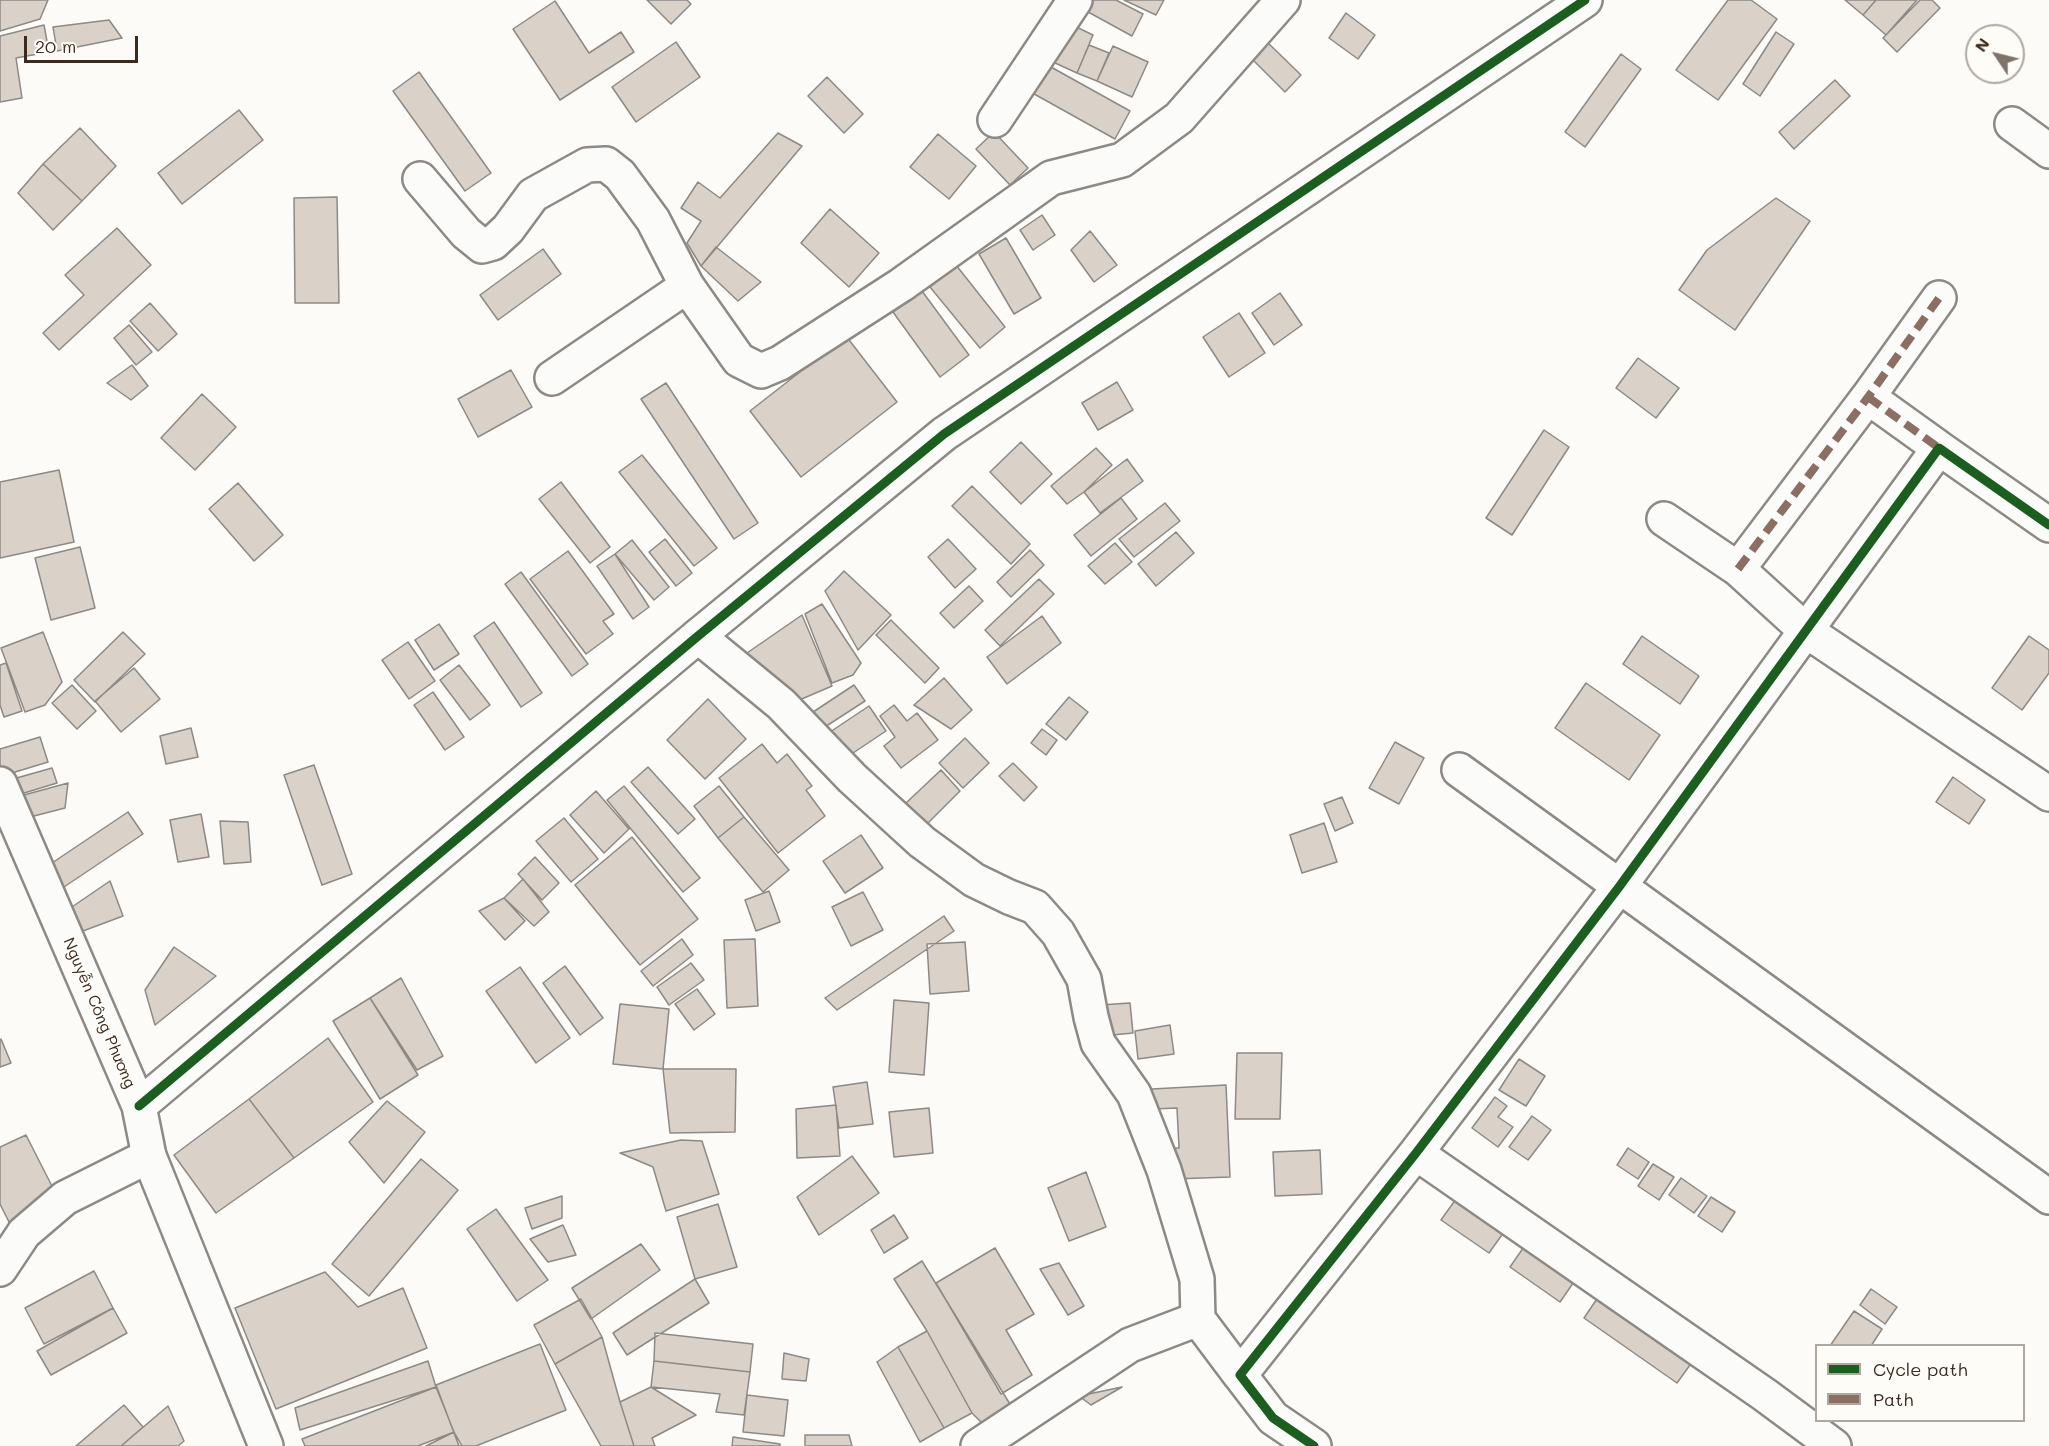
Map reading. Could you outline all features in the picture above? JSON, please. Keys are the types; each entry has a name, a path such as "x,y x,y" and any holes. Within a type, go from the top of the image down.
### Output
{"street":[{"path":"995,120 1075,0"},
{"path":"420,179 466,233 482,246 493,243 508,229 533,195 587,165 606,164 620,175 653,220 687,286 739,360 761,371 780,363 901,285 1051,178 1122,160 1179,118 1283,0"},
{"path":"140,1106 698,636 944,434 1585,0"},
{"path":"2012,124 2049,151"},
{"path":"552,378 687,286"},
{"path":"1738,569 1868,397 1939,298"},
{"path":"1868,397 2049,525"},
{"path":"1240,1375 1416,1153 1619,887 1939,448"},
{"path":"1664,519 1738,569 1805,630 2049,794"},
{"path":"698,636 781,704 852,778 922,842 974,880 1035,907 1058,933 1084,979 1098,1043 1134,1094 1164,1170 1197,1279 1198,1319 1273,1418 1314,1446"},
{"path":"1460,770 2049,1197"},
{"name":"Nguyễn Công Phương","path":"0,784 140,1106 149,1156 266,1446"},
{"path":"1416,1153 1766,1395 1834,1446"},
{"path":"0,1269 24,1233 65,1198 149,1156"},
{"path":"978,1446 1130,1345 1198,1319"}],"building":[{"path":"0,0 48,0 40,19 0,31"},
{"path":"647,0 687,0 691,4 671,24"},
{"path":"1083,0 1116,0 1143,14 1132,36 1079,7"},
{"path":"1124,0 1164,0 1156,15"},
{"path":"1728,0 1751,0 1777,19 1718,100 1676,70"},
{"path":"1845,0 1876,0 1863,15"},
{"path":"1876,0 1917,0 1886,35 1863,15"},
{"path":"1920,0 1932,0 1940,8 1897,52 1883,38"},
{"path":"555,1 589,53 621,32 634,52 560,100 513,29"},
{"path":"1346,13 1375,35 1358,59 1329,38"},
{"path":"109,20 122,38 57,51 53,27"},
{"path":"1070,24 1093,35 1077,73 1053,62"},
{"path":"44,25 49,52 16,58 22,98 0,102 0,36"},
{"path":"1776,32 1794,44 1760,96 1743,84"},
{"path":"1266,41 1301,75 1285,92 1250,57"},
{"path":"676,42 700,77 636,122 612,87"},
{"path":"1089,45 1109,53 1097,81 1077,73"},
{"path":"1113,46 1148,62 1132,97 1097,81"},
{"path":"1621,54 1641,69 1585,147 1565,132"},
{"path":"1042,62 1130,111 1115,139 1027,90"},
{"path":"419,72 491,173 465,191 393,91"},
{"path":"827,77 863,114 844,133 808,96"},
{"path":"1835,80 1850,96 1794,149 1779,132"},
{"path":"239,110 263,140 182,204 158,173"},
{"path":"80,128 116,166 82,201 43,164"},
{"path":"994,132 1028,168 1010,185 976,149"},
{"path":"778,133 802,146 701,266 687,243 701,221 681,208 698,182 720,198"},
{"path":"938,134 976,166 949,199 910,167"},
{"path":"43,164 82,201 53,230 18,193"},
{"path":"337,197 339,303 295,303 294,198"},
{"path":"1776,198 1810,221 1735,330 1679,290 1707,250"},
{"path":"830,209 879,253 849,287 801,243"},
{"path":"1042,215 1055,235 1033,250 1020,230"},
{"path":"117,228 151,265 59,350 43,333 84,295 65,275"},
{"path":"1090,231 1117,265 1094,282 1071,250"},
{"path":"1006,238 1041,298 1014,314 979,254"},
{"path":"716,247 761,282 738,301 701,266"},
{"path":"543,249 561,274 498,320 480,295"},
{"path":"956,265 1005,327 980,348 930,287"},
{"path":"922,291 969,355 940,377 893,312"},
{"path":"1280,293 1302,325 1274,345 1252,313"},
{"path":"150,303 177,334 158,351 130,321"},
{"path":"1239,313 1265,353 1229,377 1203,337"},
{"path":"129,325 152,352 136,365 114,338"},
{"path":"846,336 897,402 801,477 750,411"},
{"path":"1638,358 1679,388 1656,418 1616,388"},
{"path":"132,365 148,386 131,400 107,383"},
{"path":"511,370 532,407 478,437 458,399"},
{"path":"1117,382 1133,410 1098,430 1082,403"},
{"path":"666,383 758,523 734,539 641,399"},
{"path":"202,394 236,427 195,470 161,438"},
{"path":"1544,430 1569,447 1512,535 1486,518"},
{"path":"1021,442 1052,474 1021,504 990,472"},
{"path":"1096,448 1112,465 1084,492 1067,504 1051,486"},
{"path":"642,455 717,548 694,566 619,472"},
{"path":"1127,459 1143,481 1100,513 1084,492"},
{"path":"59,470 74,542 0,558 0,482"},
{"path":"561,482 610,547 590,563 539,499"},
{"path":"238,483 283,535 254,561 209,509"},
{"path":"972,486 1030,544 1011,564 952,506"},
{"path":"1121,498 1137,519 1091,556 1074,535"},
{"path":"1165,503 1180,521 1134,557 1119,539"},
{"path":"1176,532 1194,553 1156,586 1138,564"},
{"path":"665,539 692,573 676,586 649,552"},
{"path":"948,539 976,569 955,588 928,557"},
{"path":"632,540 669,587 654,600 615,554"},
{"path":"1115,543 1132,562 1105,584 1088,566"},
{"path":"80,547 95,608 51,620 35,558"},
{"path":"1030,550 1044,565 1011,597 997,582"},
{"path":"568,551 614,614 603,621 613,634 586,654 530,579"},
{"path":"615,554 649,607 633,619 597,566"},
{"path":"844,571 891,615 858,650 825,591"},
{"path":"521,572 588,664 572,676 505,584"},
{"path":"1039,579 1054,594 1000,646 985,630"},
{"path":"969,586 983,601 954,628 940,613"},
{"path":"822,604 861,663 853,675 832,683 805,614"},
{"path":"802,615 832,686 797,701 747,653"},
{"path":"1042,616 1061,643 1007,684 987,657"},
{"path":"891,620 939,668 925,683 876,635"},
{"path":"494,622 542,693 521,707 474,636"},
{"path":"439,624 459,654 434,670 415,640"},
{"path":"43,632 62,682 45,705 25,712 1,648"},
{"path":"123,632 145,654 95,702 74,680"},
{"path":"1642,636 1699,676 1680,704 1623,664"},
{"path":"2029,636 2049,650 2049,673 2022,710 1992,688"},
{"path":"408,642 435,681 409,699 382,660"},
{"path":"6,663 22,711 4,717 0,705 0,665"},
{"path":"459,665 490,705 470,720 440,680"},
{"path":"134,668 160,699 121,732 95,701"},
{"path":"944,678 972,710 951,729 914,705"},
{"path":"1586,683 1660,735 1629,780 1555,728"},
{"path":"72,685 96,711 77,729 52,703"},
{"path":"854,685 865,701 814,734 804,718"},
{"path":"433,692 464,737 445,750 414,705"},
{"path":"1069,697 1088,712 1066,740 1046,724"},
{"path":"708,699 746,739 705,779 667,740"},
{"path":"894,705 907,721 917,713 938,740 901,768 884,746 895,737 880,716"},
{"path":"869,706 886,731 844,759 827,734"},
{"path":"191,728 198,757 166,764 160,736"},
{"path":"1042,729 1057,740 1046,755 1031,743"},
{"path":"40,737 48,762 2,776 0,749"},
{"path":"965,738 989,763 963,788 939,763"},
{"path":"1395,742 1424,758 1399,804 1369,788"},
{"path":"762,744 777,763 787,754 812,786 806,790 825,816 778,853 719,778"},
{"path":"1013,763 1037,787 1024,801 999,776"},
{"path":"314,765 352,874 322,885 284,775"},
{"path":"648,767 695,819 678,834 631,782"},
{"path":"52,768 57,783 11,797 6,781"},
{"path":"941,770 960,791 927,824 906,803"},
{"path":"1953,777 1985,800 1969,824 1936,802"},
{"path":"68,783 65,808 30,817 24,795"},
{"path":"624,786 700,878 683,892 607,800"},
{"path":"719,786 744,817 718,838 694,806"},
{"path":"596,791 629,829 604,853 570,815"},
{"path":"1342,797 1353,823 1335,831 1324,804"},
{"path":"128,812 143,834 58,891 43,869"},
{"path":"201,814 209,857 178,862 170,820"},
{"path":"744,817 789,870 763,892 718,838"},
{"path":"564,818 598,859 571,882 536,841"},
{"path":"220,821 248,822 251,862 224,864"},
{"path":"1324,823 1337,862 1302,873 1290,835"},
{"path":"861,835 883,868 845,893 823,861"},
{"path":"632,837 698,919 640,965 575,885"},
{"path":"535,857 559,883 542,900 518,874"},
{"path":"523,879 549,912 534,926 504,898"},
{"path":"110,881 123,916 75,934 66,911"},
{"path":"769,891 780,922 756,931 745,900"},
{"path":"863,892 883,930 851,946 832,907"},
{"path":"504,898 525,921 505,940 479,911"},
{"path":"944,916 954,931 837,1010 825,998"},
{"path":"682,939 693,955 653,986 641,971"},
{"path":"755,939 758,1006 727,1008 724,940"},
{"path":"965,942 969,991 930,994 927,944"},
{"path":"174,947 216,976 155,1025 145,990"},
{"path":"691,963 704,980 669,1005 657,987"},
{"path":"565,966 603,1018 580,1035 543,983"},
{"path":"520,967 570,1038 536,1063 486,991"},
{"path":"401,978 443,1056 417,1070 370,998"},
{"path":"697,989 715,1014 694,1030 675,1004"},
{"path":"370,998 418,1075 380,1099 333,1021"},
{"path":"894,1000 929,1003 924,1075 889,1072"},
{"path":"1130,1003 1133,1033 1102,1036 1100,1005"},
{"path":"620,1004 669,1009 663,1069 613,1064"},
{"path":"1170,1025 1174,1054 1138,1059 1135,1031"},
{"path":"328,1038 373,1102 294,1158 249,1099"},
{"path":"0,1040 11,1063 0,1067"},
{"path":"1237,1053 1282,1053 1280,1119 1235,1119"},
{"path":"1519,1059 1545,1076 1526,1106 1499,1090"},
{"path":"663,1069 736,1069 735,1132 670,1133"},
{"path":"867,1082 873,1124 839,1128 833,1087"},
{"path":"1226,1085 1230,1177 1173,1179 1172,1148 1179,1148 1177,1108 1153,1109 1152,1089"},
{"path":"1495,1097 1507,1106 1498,1117 1513,1127 1498,1147 1472,1128"},
{"path":"249,1099 294,1158 216,1213 174,1155"},
{"path":"387,1101 425,1132 384,1183 349,1142"},
{"path":"836,1105 840,1156 797,1158 796,1109"},
{"path":"929,1108 933,1153 894,1157 889,1112"},
{"path":"1532,1116 1551,1130 1528,1160 1509,1147"},
{"path":"26,1135 59,1200 10,1224 0,1204 0,1147"},
{"path":"681,1140 702,1141 719,1194 666,1211 653,1167 620,1153"},
{"path":"1628,1148 1649,1162 1638,1179 1617,1165"},
{"path":"1320,1150 1322,1194 1275,1196 1273,1152"},
{"path":"852,1156 879,1193 819,1235 797,1197"},
{"path":"421,1159 458,1190 369,1296 332,1264"},
{"path":"1653,1164 1674,1177 1659,1200 1638,1186"},
{"path":"1086,1172 1106,1227 1069,1241 1048,1188"},
{"path":"1681,1178 1707,1196 1694,1213 1669,1195"},
{"path":"562,1196 562,1218 532,1229 525,1208"},
{"path":"1711,1197 1735,1212 1722,1232 1698,1216"},
{"path":"1456,1199 1504,1232 1489,1253 1441,1220"},
{"path":"718,1204 737,1267 695,1279 677,1217"},
{"path":"496,1209 548,1280 517,1301 467,1229"},
{"path":"894,1215 908,1238 884,1253 871,1230"},
{"path":"563,1225 576,1255 548,1262 530,1239"},
{"path":"1528,1241 1578,1276 1560,1302 1510,1267"},
{"path":"641,1244 660,1270 591,1319 572,1288"},
{"path":"995,1248 1034,1314 1006,1330 1032,1375 1001,1394 936,1283"},
{"path":"922,1261 1013,1409 986,1427 972,1413 927,1331 894,1279"},
{"path":"1059,1263 1084,1306 1068,1315 1040,1269"},
{"path":"94,1271 113,1308 44,1344 25,1308"},
{"path":"325,1272 358,1307 403,1288 427,1348 276,1409 235,1308"},
{"path":"695,1279 709,1303 627,1355 613,1333"},
{"path":"1871,1289 1897,1307 1885,1324 1860,1305"},
{"path":"1601,1293 1695,1358 1677,1383 1584,1318"},
{"path":"581,1299 602,1337 555,1364 534,1325"},
{"path":"113,1308 127,1333 51,1375 37,1351"},
{"path":"1854,1311 1882,1329 1872,1344 1831,1344"},
{"path":"927,1331 972,1413 944,1428 898,1347"},
{"path":"655,1333 753,1344 750,1372 654,1361"},
{"path":"602,1337 634,1446 601,1446 555,1364"},
{"path":"540,1344 566,1410 476,1446 459,1446 436,1385"},
{"path":"898,1347 944,1428 920,1442 877,1362"},
{"path":"784,1353 809,1359 806,1381 782,1379"},
{"path":"428,1361 436,1387 300,1430 295,1408"},
{"path":"654,1361 750,1372 744,1415 716,1412 720,1394 651,1387"},
{"path":"436,1387 454,1432 418,1446 305,1446 302,1439"},
{"path":"651,1387 696,1415 652,1438 655,1446 634,1446 620,1402"},
{"path":"1122,1387 1091,1405 1079,1396"},
{"path":"747,1395 788,1400 784,1436 743,1432"},
{"path":"124,1405 143,1427 121,1446 76,1446"},
{"path":"168,1406 184,1441 178,1446 121,1446"},
{"path":"454,1432 462,1446 426,1446"},
{"path":"805,1435 849,1435 852,1446 805,1446"},
{"path":"733,1437 780,1444 780,1446 732,1446"}],"marked path":[{"path":"1738,569 1868,397 1939,298"},
{"path":"1868,397 1939,448"}],"cycle path":[{"path":"139,1106 698,636 944,434 1585,0"},
{"path":"1314,1446 1273,1418 1240,1375 1416,1153 1619,887 1939,448 2049,525"}]}
